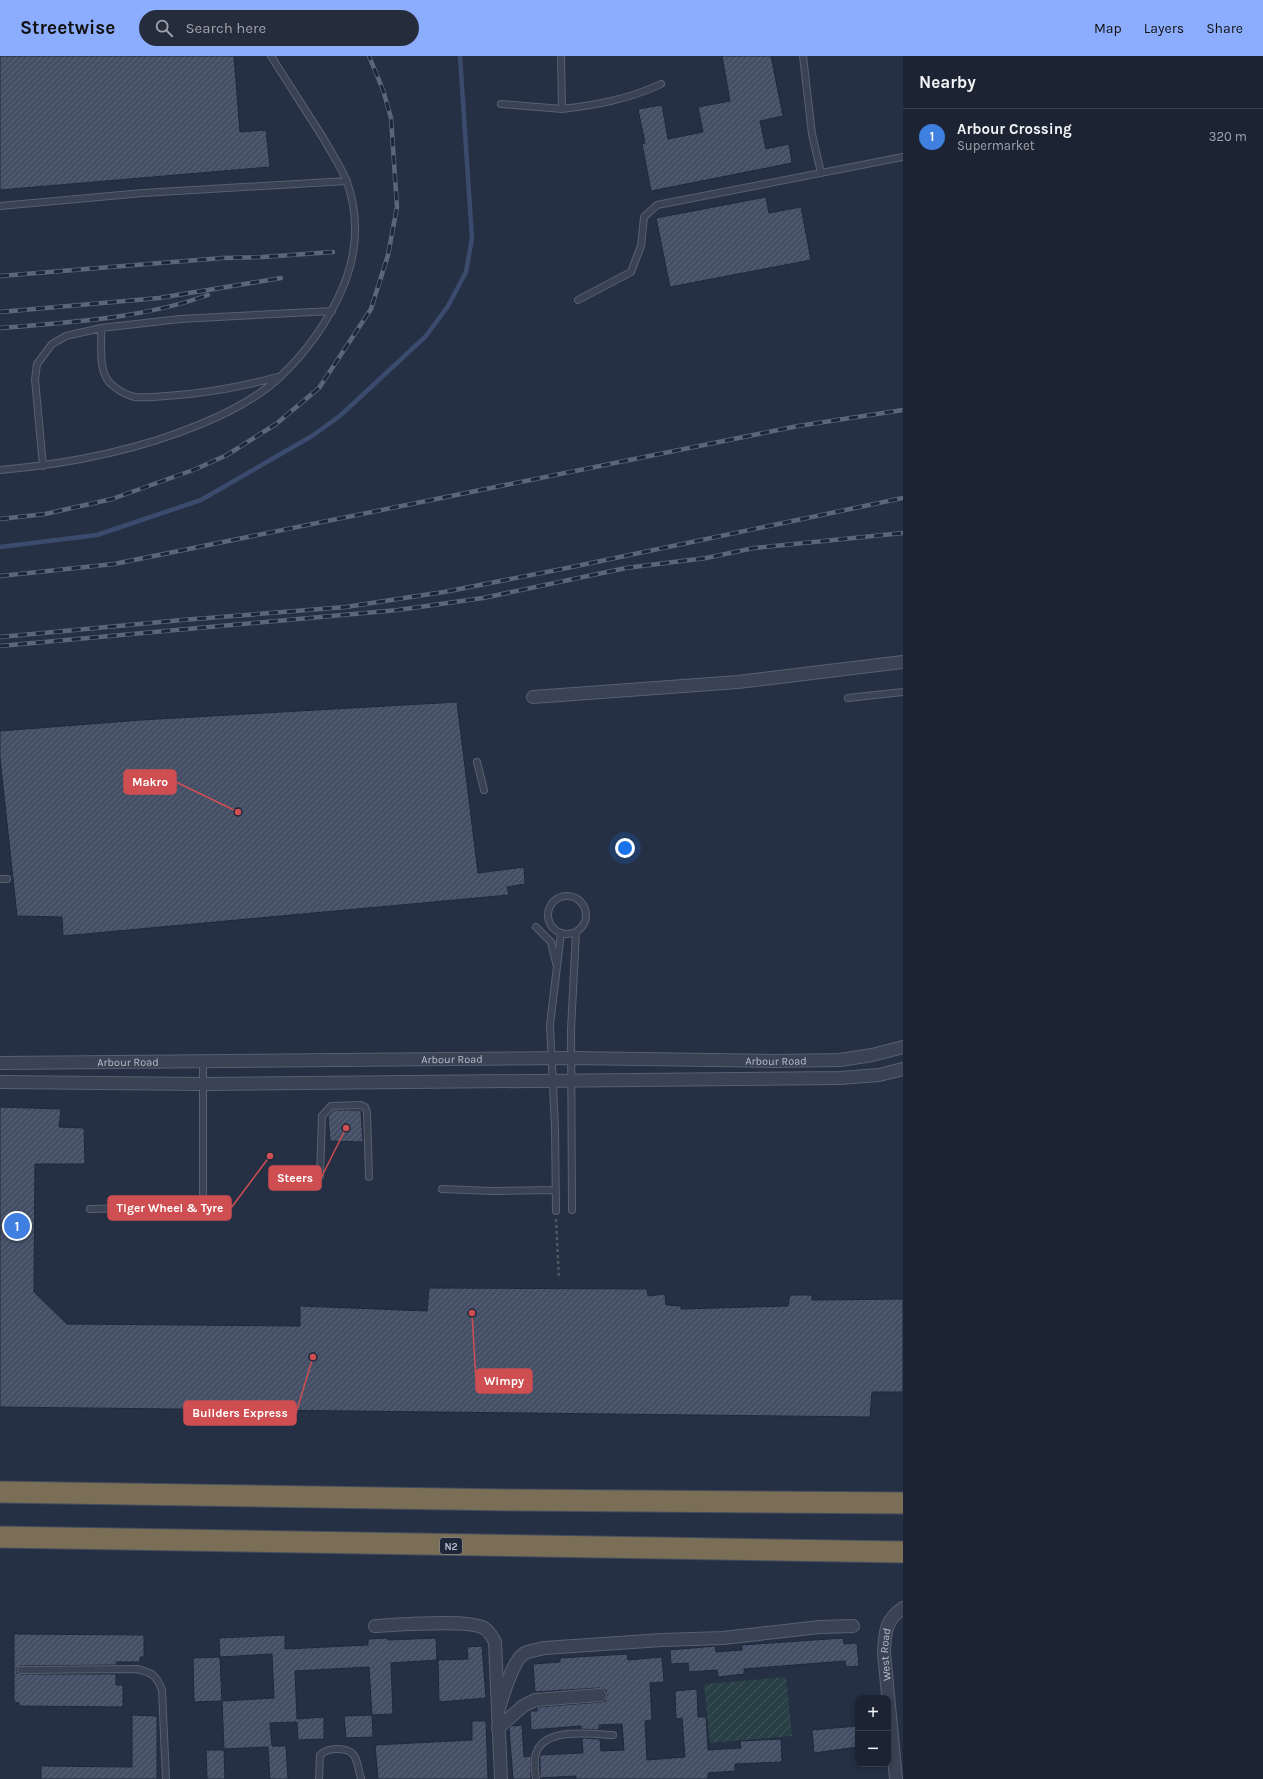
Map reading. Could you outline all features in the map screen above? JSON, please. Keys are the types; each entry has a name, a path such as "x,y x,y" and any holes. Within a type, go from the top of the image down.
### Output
{"highway":[{"path":"0,1492 529,1500 903,1503"},
{"name":"N2","path":"0,1537 903,1552"}],"street":[{"path":"533,697 738,682 903,662"},
{"name":"Arbour Road","path":"0,1063 551,1058 774,1061 840,1060 872,1055 903,1047"},
{"name":"Arbour Road","path":"0,1082 203,1084 572,1082 840,1078 879,1075 903,1069"},
{"name":"West Road","path":"896,1779 884,1647 885,1635 889,1620 903,1608"},
{"path":"375,1626 465,1624 483,1628 492,1636 495,1642 501,1779"},
{"path":"498,1711 513,1669 522,1655 526,1652 544,1648 567,1646 723,1638 820,1627 853,1626"},
{"path":"498,1728 523,1706 535,1700 600,1695"}],"lane":[{"path":"0,470 43,466 110,454 177,434 238,407 264,390 281,376 302,353 332,311 348,275 352,261 355,239 355,220 347,181 313,122 271,56"},
{"path":"561,56 562,110"},
{"path":"803,56 812,134 821,174"},
{"path":"501,104 562,110 599,105 644,92 661,84"},
{"path":"578,300 631,272 641,246 644,217 657,205 903,157"},
{"path":"0,206 143,193 347,181"},
{"path":"43,466 35,379 37,364 52,344 66,336 101,328 180,319 332,311"},
{"path":"101,328 104,372 109,381 115,387 124,394 134,397 181,395 253,384 281,376"},
{"path":"848,698 903,692"},
{"path":"477,762 484,790"},
{"path":"0,879 7,879"},
{"path":"566,895 578,898 586,908 586,919 584,924 576,932 566,934 561,933 549,922 548,912 554,900 566,895"},
{"path":"536,927 551,942 557,968"},
{"path":"572,1210 571,1030 576,932"},
{"path":"556,1211 555,1128 550,1025 561,933"},
{"path":"203,1061 203,1210"},
{"path":"320,1176 322,1116 331,1106 361,1105 365,1107 367,1112 369,1177"},
{"path":"442,1189 492,1191 555,1190"},
{"path":"90,1209 126,1208"},
{"path":"21,1670 137,1669 151,1673 158,1680 162,1690 166,1779"},
{"path":"536,1779 535,1760 537,1750 548,1738 569,1734 613,1735"},
{"path":"319,1779 320,1755 325,1750 335,1749 346,1749 353,1753 361,1779"}],"path":[{"path":"556,1211 559,1279"}],"green space":[{"path":"786,1677 792,1736 710,1743 704,1684"}],"building":[{"path":"0,56 234,56 240,132 266,130 270,167 0,190"},
{"path":"722,56 771,56 783,116 760,121 766,149 789,144 792,163 651,191 642,144 645,143 638,109 662,105 668,139 703,132 698,107 730,101"},
{"path":"766,197 769,213 801,207 811,260 670,287 656,218"},
{"path":"457,702 478,873 524,867 525,884 507,887 509,895 63,936 62,917 17,916 0,758 0,731 141,720"},
{"path":"0,1107 61,1109 59,1127 84,1128 85,1164 35,1164 34,1292 67,1324 300,1326 300,1306 427,1311 429,1288 647,1289 648,1296 665,1294 666,1305 681,1306 681,1309 788,1306 790,1295 812,1295 812,1300 903,1299 903,1392 872,1392 870,1417 0,1407"},
{"path":"333,1110 361,1110 363,1142 330,1141 328,1116"},
{"path":"14,1634 144,1635 144,1657 140,1657 140,1662 116,1662 116,1665 21,1666 17,1668 17,1673 21,1674 116,1674 116,1685 123,1685 123,1707 19,1706 19,1703 14,1702"},
{"path":"285,1635 285,1649 368,1645 368,1639 388,1638 388,1640 436,1638 437,1660 391,1663 393,1714 372,1715 369,1667 295,1671 297,1719 324,1717 324,1739 298,1740 297,1722 270,1723 272,1746 286,1746 288,1779 270,1779 268,1747 224,1749 222,1701 274,1698 272,1654 220,1657 219,1638"},
{"path":"843,1638 844,1644 857,1643 859,1666 846,1667 845,1661 744,1669 744,1674 718,1677 717,1670 689,1672 688,1663 671,1664 670,1650 715,1646 716,1652 742,1650 742,1645"},
{"path":"482,1646 486,1698 439,1702 438,1660 468,1659 467,1647"},
{"path":"627,1654 628,1660 662,1657 664,1682 650,1683 652,1720 645,1721 647,1760 685,1757 682,1718 676,1719 675,1691 697,1689 698,1717 706,1717 708,1750 741,1748 740,1741 781,1739 782,1762 735,1764 735,1771 708,1773 708,1779 576,1779 576,1776 540,1778 540,1755 583,1753 582,1738 600,1739 601,1751 624,1750 622,1724 599,1725 599,1730 581,1729 581,1726 531,1730 530,1711 537,1711 537,1707 601,1702 605,1701 607,1695 606,1690 599,1688 535,1692 533,1664 560,1662 560,1658"},
{"path":"220,1657 222,1701 194,1702 193,1658"},
{"path":"132,1715 157,1716 157,1779 41,1779 41,1766 132,1767"},
{"path":"372,1715 373,1737 346,1738 344,1716"},
{"path":"472,1721 486,1721 488,1779 378,1779 375,1745 472,1740"},
{"path":"522,1725 524,1757 531,1756 531,1779 513,1779 509,1728 511,1726"},
{"path":"855,1726 855,1747 814,1753 812,1730"},
{"path":"206,1750 224,1750 225,1779 207,1779"}],"waterway":[{"path":"0,547 97,535 201,500 312,436 341,415 426,336 448,306 466,272 472,238 460,56"}],"railway":[{"path":"0,519 45,514 112,499 196,469 227,455 276,424 319,388 371,309 388,255 397,207 391,118 383,90 369,56"},
{"path":"0,276 222,258 263,257 333,252"},
{"path":"0,312 159,298 281,278"},
{"path":"0,328 106,318 157,309 208,295"},
{"path":"0,576 114,564 798,426 903,410"},
{"path":"0,637 182,620 346,607 444,592 903,498"},
{"path":"0,646 398,610 483,598 626,568 706,558 754,548 903,533"}],"place":[{"name":"Makro","path":"238,812"},
{"name":"Steers","path":"346,1128"},
{"name":"Tiger Wheel & Tyre","path":"270,1156"},
{"name":"Arbour Crossing","path":"17,1226"},
{"name":"Wimpy","path":"472,1313"},
{"name":"Builders Express","path":"313,1357"}]}
